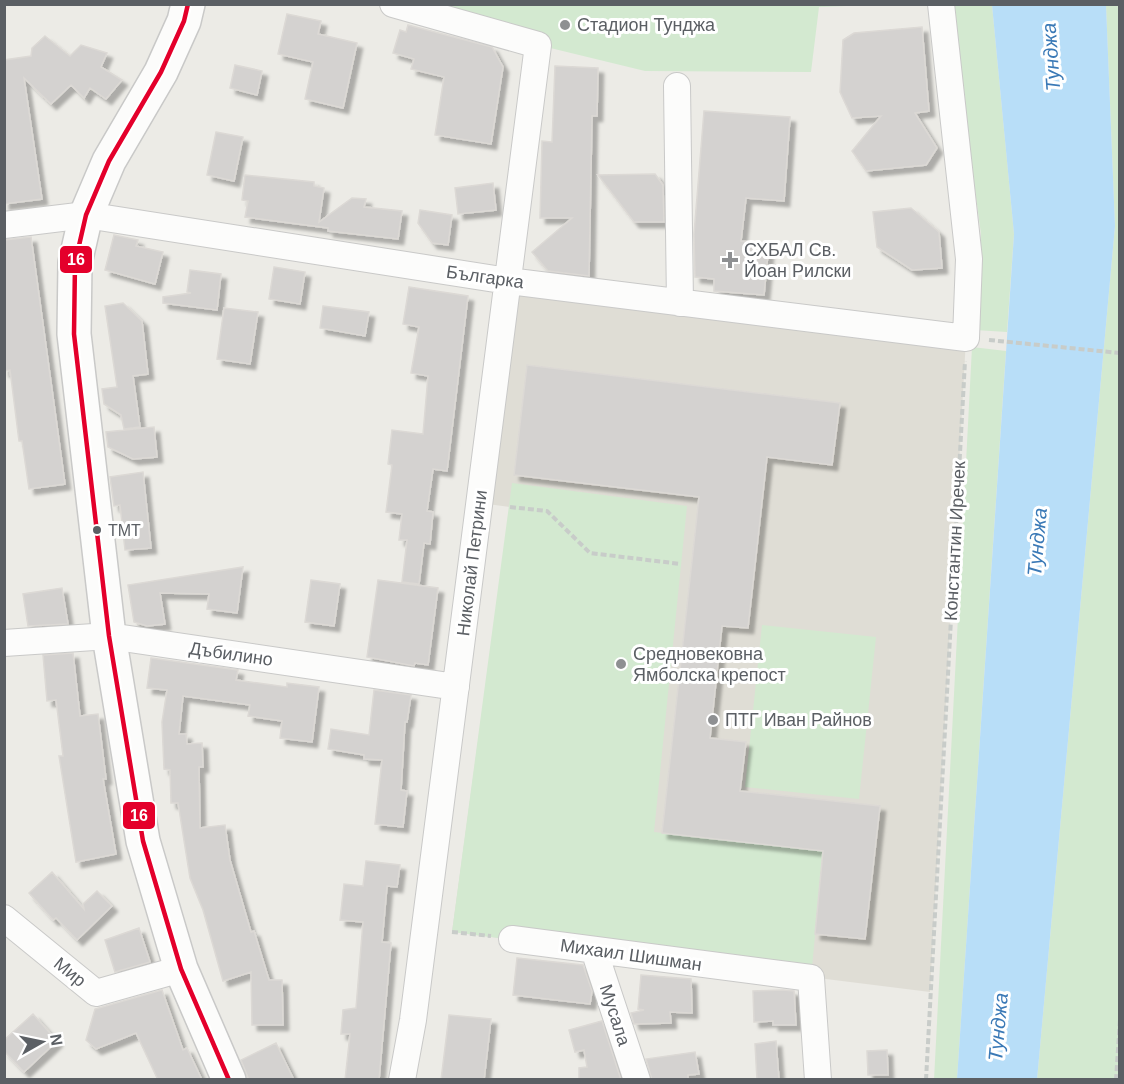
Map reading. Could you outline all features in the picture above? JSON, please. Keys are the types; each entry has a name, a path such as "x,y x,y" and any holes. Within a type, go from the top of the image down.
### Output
{"street":[{"path":"188,4 184,21 161,72 109,161 86,215 75,264 74,334 109,636 143,842 181,969 229,1080"},
{"name":"Николай Петрини","path":"393,4 538,45 413,1020 402,1080"},
{"path":"941,4 969,260 966,338"},
{"path":"677,86 680,303"},
{"name":"Българка","path":"4,225 86,215 508,281 966,338"},
{"name":"Дъбилино","path":"4,643 109,636 456,687"},
{"name":"Мир","path":"4,918 96,993 181,969"},
{"name":"Михаил Шишман","path":"512,939 811,978 818,1080"},
{"name":"Мусала","path":"594,950 637,1080"}],"path":[{"path":"966,338 1119,353"},
{"name":"Константин Иречек","path":"926,1080 966,338"},
{"path":"510,507 547,511 590,553 681,564"},
{"path":"452,932 512,939"},
{"path":"1116,1080 1119,1019"}],"shaded area":[{"name":"ПТГ Иван Райнов","path":"508,281 966,338 930,992 452,932 510,507 480,503"}],"green space":[{"path":"393,5 874,5 819,7 811,72 645,71 538,45"},
{"path":"950,5 992,5 1014,234 1007,332 975,330 981,234"},
{"path":"1106,5 1119,5 1119,1079 1037,1080 1115,226"},
{"path":"972,347 1006,351 957,1079 934,1080"},
{"path":"512,483 687,506 654,832 823,851 811,978 452,932"},
{"path":"762,625 876,637 859,799 745,787"}],"water":[{"name":"Тунджа","path":"992,5 1106,5 1115,226 1037,1080 957,1079 1014,234"}],"building":[{"path":"287,14 321,21 318,34 357,43 343,108 305,99 313,62 278,54"},
{"path":"408,25 492,47 503,67 491,144 435,135 444,77 411,69 414,59 393,53 400,30 406,32"},
{"path":"922,27 929,111 915,113 937,148 926,165 866,171 852,151 881,116 852,118 840,92 843,40 854,33"},
{"path":"45,36 70,56 81,45 107,53 101,67 122,80 106,99 90,88 84,98 71,85 51,104 24,78 42,199 4,204 4,60 31,56 32,48"},
{"path":"235,65 262,71 257,95 230,88"},
{"path":"555,66 598,68 597,116 592,116 589,276 548,271 532,252 572,218 540,218 542,141 552,142"},
{"path":"704,111 790,117 784,201 746,198 741,241 769,243 764,295 714,291 714,279 695,277 694,234"},
{"path":"216,132 243,137 234,181 207,175"},
{"path":"655,174 663,185 664,222 634,222 598,175"},
{"path":"245,175 314,182 314,186 324,188 319,222 352,198 366,199 364,207 402,211 398,239 328,231 328,228 245,217 248,201 242,200"},
{"path":"493,183 496,210 458,214 455,188"},
{"path":"911,208 939,232 942,268 912,270 877,247 873,212"},
{"path":"420,210 452,215 448,245 432,243 418,223"},
{"path":"114,235 138,240 136,246 163,252 155,284 105,270"},
{"path":"31,237 65,484 29,489 22,441 19,441 10,370 4,371 4,240"},
{"path":"274,267 305,272 300,304 269,299"},
{"path":"190,270 221,274 217,310 163,303 163,297 191,293 187,292"},
{"path":"409,287 468,296 447,471 433,469 427,511 433,512 430,544 424,543 419,584 402,582 407,540 399,540 402,514 386,512 392,465 388,464 392,430 423,434 428,376 411,373 419,327 403,324"},
{"path":"123,303 142,321 148,374 133,376 140,427 124,429 121,415 104,404 102,389 117,387 105,306"},
{"path":"323,306 369,312 365,336 320,328"},
{"path":"224,308 258,312 250,364 217,359"},
{"path":"527,365 840,403 832,465 767,457 748,628 722,626 710,738 746,742 740,791 880,806 865,939 815,934 823,851 662,833 699,497 514,475"},
{"path":"154,427 157,457 133,459 108,447 106,432"},
{"path":"143,472 151,548 125,550 120,505 114,506 110,477"},
{"path":"243,567 237,613 207,609 209,594 160,593 165,624 147,626 134,622 128,585"},
{"path":"311,580 340,584 334,626 305,622"},
{"path":"378,580 438,588 428,665 415,663 414,666 367,657"},
{"path":"62,588 68,624 28,626 23,594"},
{"path":"73,653 80,716 98,714 106,779 103,779 116,854 76,862 59,756 63,756 56,700 47,701 43,655"},
{"path":"151,658 238,670 236,680 287,687 287,683 319,687 312,742 280,738 282,721 248,716 250,705 183,696 179,734 186,734 187,744 202,743 203,767 199,767 200,828 225,825 230,860 251,932 254,931 269,980 282,980 283,1025 252,1025 251,972 223,981 203,910 190,878 178,803 171,803 170,770 164,769 162,722 167,690 147,688"},
{"path":"374,690 411,695 407,722 405,722 401,790 407,791 403,827 375,824 382,760 364,759 364,755 328,749 331,729 369,735"},
{"path":"366,861 400,865 397,887 387,886 382,942 391,943 379,1080 345,1080 350,1034 341,1034 343,1010 356,1008 363,922 340,920 344,884 363,886"},
{"path":"52,872 84,909 83,904 97,891 112,906 77,940 56,918 53,920 29,893"},
{"path":"139,928 150,962 115,972 105,940"},
{"path":"517,958 583,965 592,991 590,1004 513,995"},
{"path":"641,975 691,979 692,1013 670,1012 671,1023 634,1024 631,1013 644,1010 638,1009"},
{"path":"162,990 183,1050 187,1048 202,1080 158,1080 136,1033 96,1049 86,1040 95,1009"},
{"path":"753,991 794,991 796,1025 773,1025 773,1021 754,1022"},
{"path":"33,1014 57,1041 24,1072 4,1051 4,1040"},
{"path":"449,1015 491,1019 484,1080 441,1080"},
{"path":"602,1021 621,1080 579,1080 579,1068 587,1067 584,1050 575,1052 569,1030"},
{"path":"776,1041 779,1080 757,1080 755,1044"},
{"path":"276,1043 294,1080 249,1080 241,1060"},
{"path":"887,1050 888,1075 868,1075 867,1051"},
{"path":"695,1052 699,1074 688,1075 688,1080 652,1080 646,1059"}],"transit line":[{"name":"16","path":"188,4 184,21 161,72 109,161 86,215 75,263 74,334 109,636 143,841 181,969 229,1080"}],"place":[{"name":"Стадион Тунджа","path":"565,25"},
{"name":"СХБАЛ Св. Йоан Рилски","path":"730,260"},
{"name":"ТМТ","path":"97,530"},
{"name":"Средновековна Ямболска крепост","path":"621,664"},
{"name":"ПТГ Иван Райнов","path":"713,720"}]}
